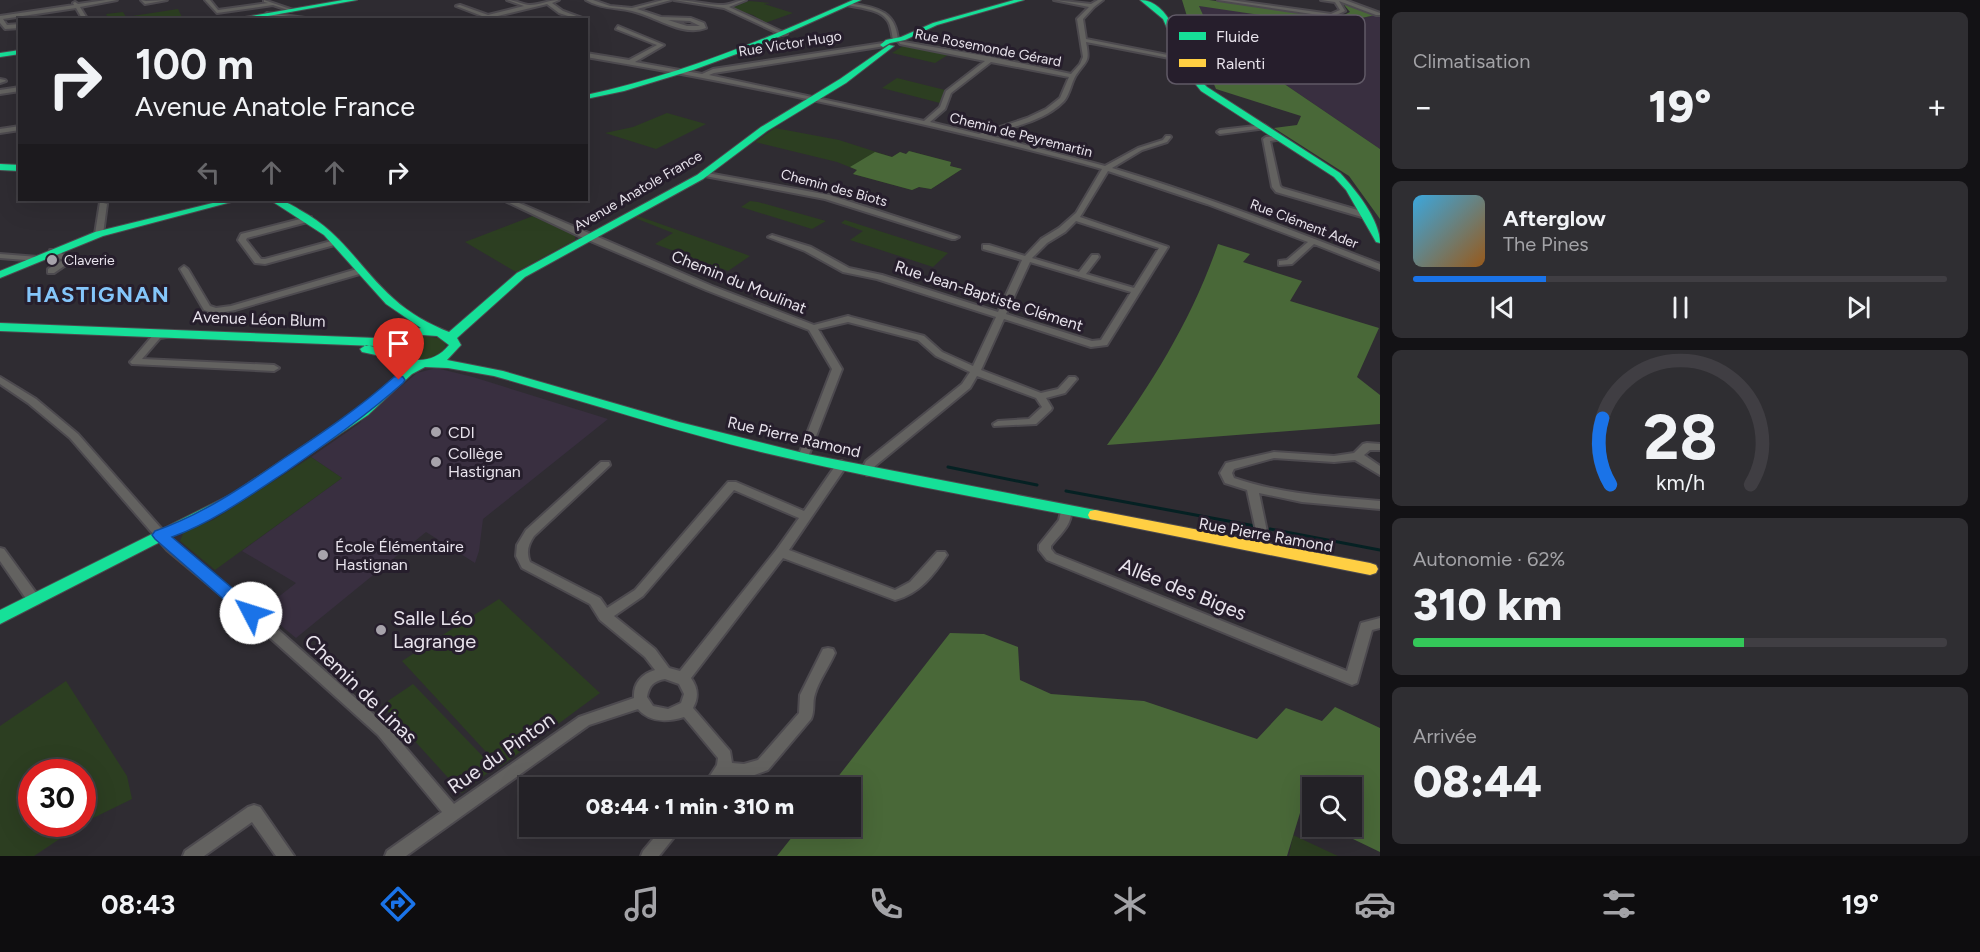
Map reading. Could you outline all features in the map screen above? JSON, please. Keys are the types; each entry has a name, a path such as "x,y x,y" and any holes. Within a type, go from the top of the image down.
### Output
{"street":[{"path":"18,26 6,27 0,18 75,3 115,0"},
{"path":"145,3 165,0"},
{"path":"207,0 217,12 354,0"},
{"path":"508,0 529,7"},
{"path":"537,0 547,2 561,12 579,18"},
{"path":"479,18 557,0"},
{"path":"588,0 609,7 632,9 686,28 703,28 702,24 691,20 663,18"},
{"path":"632,9 669,0"},
{"path":"676,0 725,7 784,34"},
{"path":"725,7 744,0"},
{"name":"Rue Victor Hugo","path":"703,75 712,71 894,43 940,22 1021,0"},
{"path":"1056,0 1092,6"},
{"path":"980,135 1048,110 1063,99 1072,76 1086,57 1080,20 1092,6 1101,0"},
{"path":"1143,0 1167,20"},
{"path":"1220,0 1325,15"},
{"path":"1260,0 1339,12"},
{"path":"1323,0 1338,0 1378,14"},
{"path":"1334,15 1343,10 1338,0"},
{"path":"588,97 631,88 717,61 854,2 888,17 891,21 894,43"},
{"path":"75,3 85,18"},
{"path":"458,6 492,18"},
{"path":"238,18 274,8 300,18"},
{"path":"35,12 40,18"},
{"path":"618,28 661,45 630,62"},
{"path":"1084,40 1167,59"},
{"name":"Rue Rosemonde Gérard","path":"894,43 991,59 1072,76"},
{"name":"Avenue Anatole France","path":"426,363 446,356 445,337 462,326 521,275 705,174 764,129 843,81 894,43"},
{"path":"0,55 18,52"},
{"name":"Chemin de Peyremartin","path":"588,55 685,71 980,135 1106,168 1219,206"},
{"path":"926,123 943,108 948,92 991,59"},
{"path":"1201,84 1204,89 1337,175 1350,189 1380,240"},
{"path":"0,92 18,89"},
{"path":"1220,132 1264,127"},
{"path":"0,131 18,128"},
{"path":"867,471 870,464 966,386 976,370 1027,259 1044,241 1062,230 1084,208 1106,168 1140,149 1168,138"},
{"path":"1280,138 1266,139 1276,187 1279,190 1365,214"},
{"path":"0,167 18,168"},
{"name":"Chemin des Biots","path":"705,174 825,197 955,237"},
{"path":"99,234 102,201"},
{"path":"0,275 99,234 230,201"},
{"path":"160,535 172,525 241,488 357,410 393,378 398,370 395,345 414,330 335,242 308,219 277,201"},
{"name":"Chemin du Moulinat","path":"509,201 709,288 813,327 837,369 803,457"},
{"name":"Rue Clément Ader","path":"1219,206 1380,267"},
{"name":"Rue Jean-Baptiste Clément","path":"772,237 808,249 846,270 879,277 1091,345 1104,343 1164,247 1074,218"},
{"path":"308,219 244,236 242,240 258,261 265,262 335,242"},
{"path":"1282,263 1289,262 1313,241"},
{"path":"986,247 1082,273 1136,291"},
{"path":"51,271 69,260 53,252"},
{"path":"0,256 38,259"},
{"path":"1082,273 1095,257"},
{"path":"184,269 207,308 215,311 360,271"},
{"path":"813,327 848,318 921,338 939,354 1040,396 1061,392 1072,379"},
{"name":"Avenue Léon Blum","path":"0,329 178,332 376,342 414,330 445,337"},
{"name":"Avenue Léon Blum","path":"0,329 331,344 396,357 404,362 426,363"},
{"path":"178,332 157,336 135,362 274,368"},
{"name":"Rue Pierre Ramond","path":"445,337 463,355 499,372"},
{"path":"0,618 160,535 218,508 363,412 408,371 426,363"},
{"name":"Rue Pierre Ramond","path":"426,363 449,363 499,372 672,425 867,471 1066,510 1134,520 1375,570"},
{"name":"Chemin de Linas","path":"0,380 32,401 74,436 160,535 383,731 453,814"},
{"path":"998,424 1032,422 1047,408 1040,396"},
{"path":"1380,447 1367,446 1357,456 1334,459 1274,455 1226,469 1229,480 1252,488 1302,498 1380,505"},
{"path":"1357,456 1380,471"},
{"path":"605,465 530,533 521,544 522,558 526,565 595,601 605,616 650,653 665,673"},
{"path":"682,678 781,552 842,465"},
{"path":"605,616 639,593 732,485 807,517"},
{"path":"1252,488 1264,546"},
{"name":"Allée des Biges","path":"1066,510 1065,521 1045,545 1045,550 1051,557 1352,679 1365,627 1380,623"},
{"name":"Rue Pierre Ramond","path":"1088,514 1133,527 1289,557 1375,570"},
{"path":"0,552 34,600"},
{"path":"781,552 895,595 910,590 941,555"},
{"path":"725,767 741,772 754,770 763,765 807,715 807,695 828,653"},
{"path":"665,673 682,678 691,689 691,696 685,708 677,713 660,715 645,708 641,702 640,690 646,680 665,673"},
{"name":"Rue du Pinton","path":"393,856 584,720 641,702"},
{"path":"685,708 725,756 725,767 717,777"},
{"path":"191,856 254,812 286,856"},
{"path":"649,856 665,837"}],"shaded area":[{"path":"1198,5 1264,15 1203,15"},
{"path":"1380,14 1380,149 1284,84 1365,84 1365,17"},
{"name":"Collège Hastignan","path":"436,368 473,377 608,419 483,519 475,563 426,532 296,638 262,610 296,583 242,551 342,478 311,457 360,423 364,417 417,373"}],"green space":[{"path":"1182,0 1209,0 1316,15 1261,15 1199,6 1203,15 1187,15"},
{"path":"1340,0 1349,0 1380,12 1380,14 1365,17 1365,15 1344,15 1350,12"},
{"path":"749,1 771,3 764,4 793,13 765,23 753,15 731,8"},
{"path":"178,9 182,18 108,18 106,14 123,12 126,17"},
{"path":"903,46 951,53 935,63 892,53"},
{"path":"897,78 945,90 940,103 882,88"},
{"path":"1214,84 1284,84 1380,149 1380,219 1349,176 1274,128 1297,125 1301,116 1216,89"},
{"path":"667,113 706,124 656,149 605,133 633,127"},
{"path":"775,128 839,140 892,157 900,152 906,154 909,151 951,162 950,166 962,169 931,189 919,187 912,190 853,174 857,170 837,162 755,142"},
{"path":"909,151 951,162 950,166 962,169 931,189 919,187 912,190 853,174 857,170 850,167 875,152 892,157 900,152 906,154"},
{"path":"750,201 826,221 812,229 741,207"},
{"path":"533,216 575,236 575,240 516,272 465,242"},
{"path":"638,216 750,256 728,271 655,244 673,233 635,218"},
{"path":"845,220 948,253 933,267 850,240 863,231 841,223"},
{"path":"1218,244 1250,254 1243,262 1302,281 1290,301 1379,328 1357,377 1380,395 1380,424 1107,445 1140,398 1184,324"},
{"path":"425,336 443,339 446,346 431,358 418,359 407,355 403,350 407,343"},
{"path":"311,457 342,478 215,570 180,541 184,531 213,520"},
{"path":"499,599 600,693 500,767 402,661"},
{"path":"950,633 984,634 1018,647 1020,680 1051,694 1144,701 1257,739 1286,708 1322,721 1335,707 1380,728 1380,852 1349,837 1362,837 1362,777 1302,777 1302,814 1300,813 1287,856 777,856 792,837 861,837 861,777 838,777"},
{"path":"66,681 127,776 132,799 96,817 96,759 18,759 18,837 62,837 34,856 0,856 0,726"},
{"path":"413,684 494,768 462,793 382,705"},
{"path":"1293,835 1338,856 1289,856"}],"waterway":[{"path":"948,467 1037,485"},
{"path":"1066,491 1255,526"},
{"path":"1270,529 1380,550"}],"traffic: fast":[{"path":"243,18 354,0"},
{"path":"588,97 656,80 725,57 858,0"},
{"path":"883,45 888,41 903,39 935,24 1021,0"},
{"path":"1143,0 1167,20"},
{"path":"451,337 521,275 700,177 764,129 843,81 891,46"},
{"path":"0,55 18,52"},
{"path":"1200,84 1204,89 1337,175 1350,189 1380,240"},
{"path":"0,167 18,168"},
{"path":"0,275 99,234 230,201"},
{"path":"277,201 314,222 328,233 390,302 434,331"},
{"path":"0,327 376,342 408,335"},
{"path":"423,331 445,335 455,345 443,357 429,363 413,364 397,359 393,350 398,342 409,335 423,331"},
{"path":"366,349 394,355"},
{"path":"431,363 465,366 498,374 675,425 807,458 1095,515"},
{"path":"0,618 237,497 363,412 408,371 422,364"}],"traffic: slow":[{"path":"1095,515 1370,569"}],"place":[{"name":"Claverie","path":"52,260"},
{"name":"CDI","path":"436,432"},
{"name":"Collège Hastignan","path":"436,462"},
{"name":"École Élémentaire Hastignan","path":"323,555"},
{"name":"Salle Léo Lagrange","path":"381,630"}],"district":[{"name":"HASTIGNAN","path":"98,294"}],"route":[{"path":"251,613 171,547 160,535 218,508 256,485 363,412 399,380"}]}
